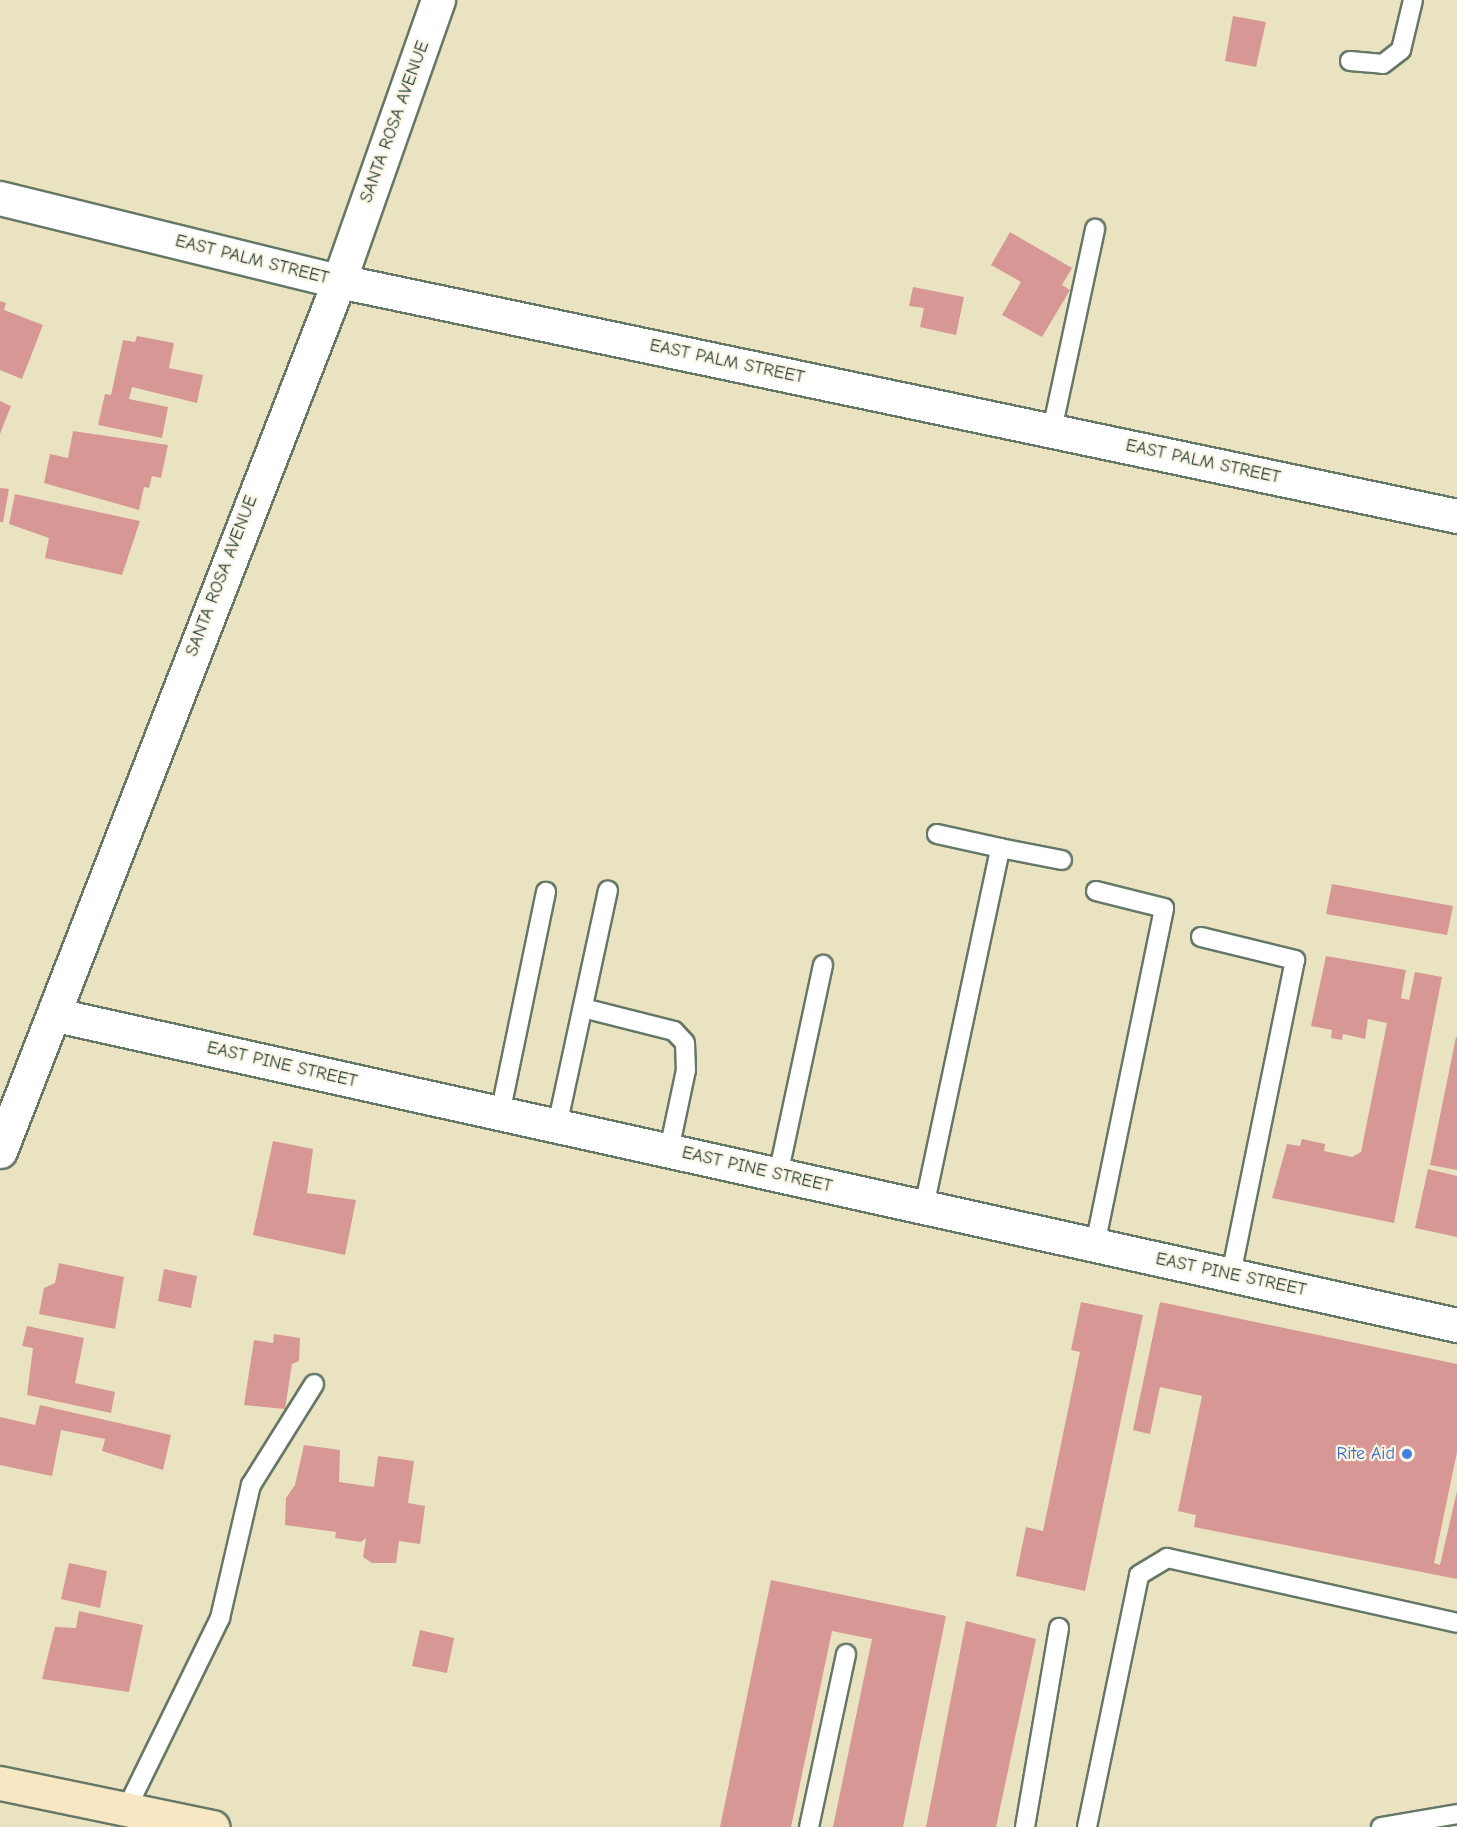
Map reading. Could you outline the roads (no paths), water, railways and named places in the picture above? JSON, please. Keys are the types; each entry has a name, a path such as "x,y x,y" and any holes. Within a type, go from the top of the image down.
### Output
{"main road":[{"path":"0,1783 213,1827"}],"street":[{"name":"SANTA ROSA AVENUE","path":"0,1151 56,1015 339,281 438,0"},
{"name":"EAST PALM STREET","path":"0,198 339,281 1457,516"},
{"name":"EAST PINE STREET","path":"56,1015 1457,1325"}],"lane":[{"path":"1350,61 1383,64 1401,50 1413,0"},
{"path":"1052,430 1095,229"},
{"path":"937,834 1062,860"},
{"path":"924,1207 999,848"},
{"path":"557,1126 608,890"},
{"path":"1095,1245 1164,908 1096,891"},
{"path":"500,1114 546,892"},
{"path":"1201,937 1295,960 1231,1275"},
{"path":"778,1175 823,965"},
{"path":"583,1008 674,1031 685,1043 686,1070 669,1150"},
{"path":"128,1808 220,1618 251,1485 314,1383"},
{"path":"1087,1827 1139,1575 1167,1558 1457,1623"},
{"path":"1025,1827 1059,1628"},
{"path":"810,1827 846,1654"},
{"path":"1382,1827 1457,1814"}],"place":[{"name":"Rite Aid","path":"1407,1454"}]}
